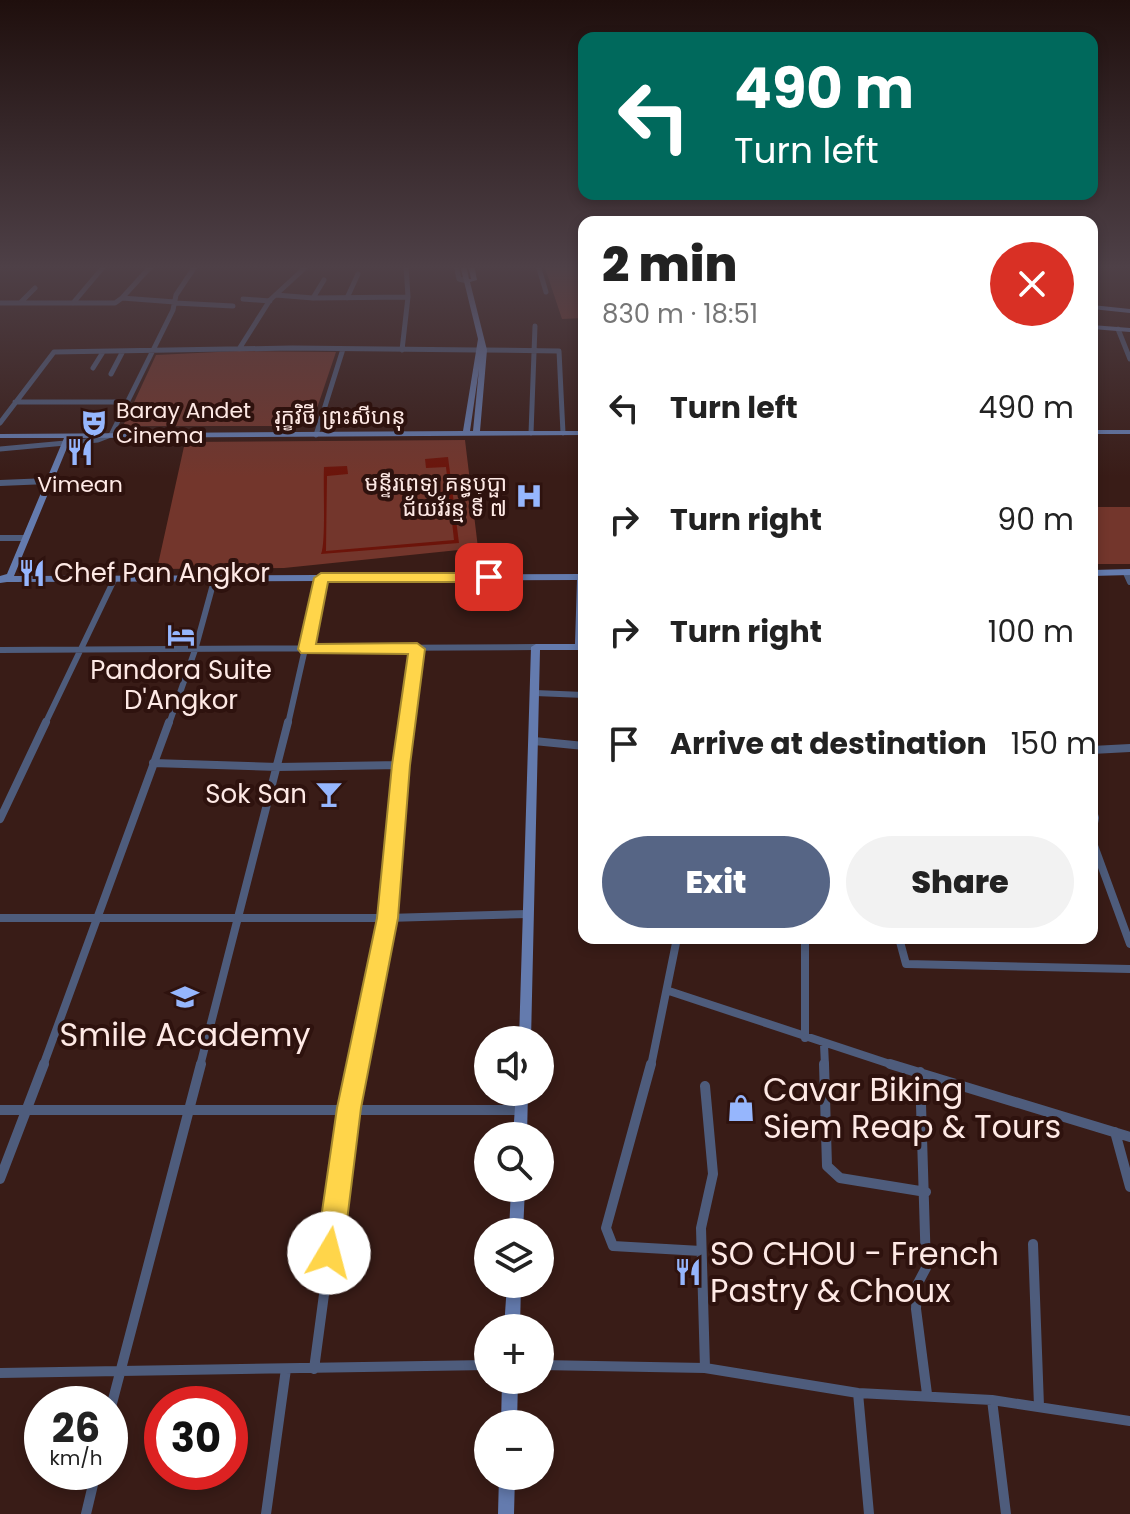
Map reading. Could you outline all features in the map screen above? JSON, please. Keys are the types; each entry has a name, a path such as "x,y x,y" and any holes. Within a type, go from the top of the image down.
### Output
{"street":[{"path":"111,435 159,336"},
{"path":"239,349 248,336"},
{"path":"402,350 404,336"},
{"path":"476,433 480,336"},
{"path":"531,433 535,336"},
{"path":"1121,336 1130,359"},
{"path":"0,423 52,353 239,349 559,351 563,433"},
{"path":"316,435 343,349"},
{"path":"466,433 481,350"},
{"path":"111,374 123,351"},
{"path":"93,368 103,352"},
{"path":"15,402 127,402"},
{"path":"1098,432 1130,432"},
{"name":"រុក្ខវិថី ព្រះសីហនុ","path":"0,436 67,439 111,435 578,433"},
{"path":"0,449 67,439"},
{"path":"1,580 11,575 67,439"},
{"path":"0,483 48,481"},
{"path":"0,538 26,538"},
{"path":"1098,573 1128,572 1130,582"},
{"path":"0,1179 99,919 195,650 215,577"},
{"path":"1,580 578,577"},
{"path":"116,1386 240,917 307,649 321,578"},
{"path":"0,593 1,580"},
{"path":"0,819 114,580"},
{"path":"525,1026 536,647"},
{"path":"0,650 578,647"},
{"path":"314,1369 349,1108 387,918 401,765 417,649"},
{"path":"535,693 578,695"},
{"path":"534,741 578,745"},
{"path":"1098,750 1130,748"},
{"path":"153,763 278,767 401,765"},
{"path":"1098,856 1130,944"},
{"path":"0,918 387,918 528,914"},
{"path":"676,944 669,991 606,1228 613,1246 621,1248 701,1251"},
{"path":"805,944 805,1038"},
{"path":"901,944 906,964 1130,969"},
{"path":"669,991 805,1038 1130,1137"},
{"path":"824,1044 827,1166 831,1172 840,1178 926,1192"},
{"path":"920,1072 926,1268 917,1285 916,1309 927,1394"},
{"path":"705,1086 713,1174 701,1228 705,1368"},
{"path":"521,1106 521,1122"},
{"path":"0,1110 521,1110"},
{"path":"1115,1132 1130,1187"},
{"path":"1033,1244 1039,1406"},
{"path":"0,1373 474,1365"},
{"path":"554,1365 705,1368 858,1393 927,1394 992,1400 1130,1421"},
{"path":"266,1514 286,1369"},
{"path":"858,1393 869,1514"},
{"path":"992,1400 1006,1514"},
{"path":"86,1514 92,1490"},
{"path":"506,1514 507,1490"}],"shaded area":[{"path":"238,351 336,352 311,426 123,426 156,355"},
{"path":"465,440 478,548 284,568 157,569 185,442"},
{"path":"448,457 459,543 321,554 324,467 347,466 348,474 327,476 326,551 454,540 446,467 426,468 425,459"},
{"path":"1098,507 1130,507 1130,564 1098,564"}],"place":[{"name":"Baray Andet Cinema","path":"94,423"},
{"name":"Vimean","path":"80,452"},
{"name":"មន្ទីរពេទ្យ គន្ធបុប្ផា ជ័យវ័រន្ម ទី ៧","path":"529,496"},
{"name":"Chef Pan Angkor","path":"32,573"},
{"name":"Pandora Suite D'Angkor","path":"181,635"},
{"name":"Sok San","path":"329,794"},
{"name":"Smile Academy","path":"185,997"},
{"name":"Cavar Biking Siem Reap & Tours","path":"741,1108"},
{"name":"SO CHOU - French Pastry & Choux","path":"688,1272"}],"route":[{"path":"329,1253 349,1108 387,918 401,765 417,649 307,649 321,578 489,577"}]}
